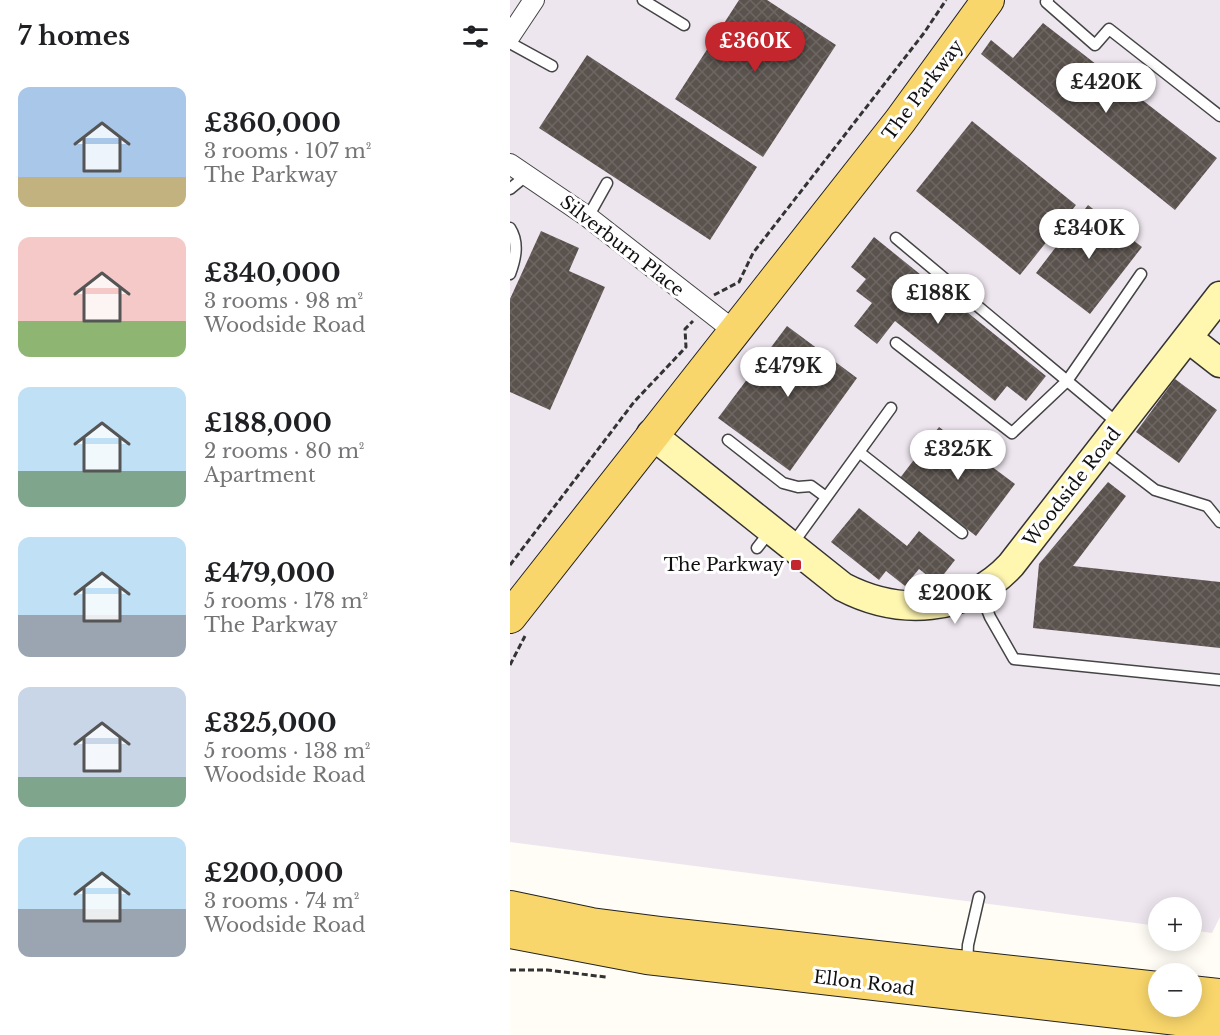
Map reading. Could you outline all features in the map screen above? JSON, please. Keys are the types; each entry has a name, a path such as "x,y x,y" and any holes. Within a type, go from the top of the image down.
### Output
{"main road":[{"name":"The Parkway","path":"514,616 651,434 900,121 988,0"},
{"name":"Ellon Road","path":"510,907 591,924 649,932 1148,987"},
{"name":"Ellon Road","path":"510,932 647,958 1220,1024"},
{"path":"510,954 647,958"}],"street":[{"path":"510,36 534,0"},
{"name":"Silverburn Place","path":"510,164 588,217 733,330"},
{"name":"Woodside Road","path":"651,434 773,541 843,587 878,602 938,605 980,592 997,580 1011,565 1220,296"},
{"path":"1188,338 1220,363"}],"lane":[{"path":"643,0 684,25"},
{"path":"1048,0 1046,2 1095,45 1108,29 1220,116"},
{"path":"510,43 552,66"},
{"path":"510,189 527,175"},
{"path":"588,217 607,183"},
{"path":"510,228 516,245 515,262 510,273"},
{"path":"896,238 1120,426"},
{"path":"896,343 1012,433 1067,381 1141,274"},
{"path":"773,541 826,497 891,408"},
{"path":"728,440 783,483 798,487 811,486 826,497"},
{"path":"1102,450 1155,490 1207,506 1220,522"},
{"path":"859,452 962,533"},
{"path":"980,592 990,617 1014,659 1220,680"},
{"path":"967,968 968,945 979,897"}],"path":[{"path":"510,565 634,402 686,347 685,329 715,293 739,282 753,253 924,33 946,0"}],"shaded area":[{"path":"510,0 1220,0 1220,917 1212,933 1202,932 1202,897 1148,897 1148,925 510,842"}],"building":[{"path":"739,0 767,0 836,45 763,157 675,99"},
{"path":"1043,23 1217,158 1175,210 981,54 991,40 1013,58"},
{"path":"587,55 757,167 710,240 539,128"},
{"path":"972,121 1076,205 1020,275 916,191"},
{"path":"1088,205 1142,247 1090,314 1036,273"},
{"path":"541,231 579,248 569,271 605,287 550,410 510,392 510,299"},
{"path":"874,237 1046,376 1026,401 1007,386 995,401 895,321 877,344 854,326 872,303 856,291 866,279 851,267"},
{"path":"787,326 857,378 790,471 718,418"},
{"path":"1175,379 1217,410 1179,463 1136,432"},
{"path":"939,427 1015,484 976,536 900,478"},
{"path":"1108,482 1126,496 1073,566 1220,582 1220,648 1033,628 1039,564"},
{"path":"859,508 907,546 919,531 955,560 937,583 919,569 905,586 886,571 879,580 831,542"}],"place":[{"name":"The Parkway","path":"796,565"}]}
